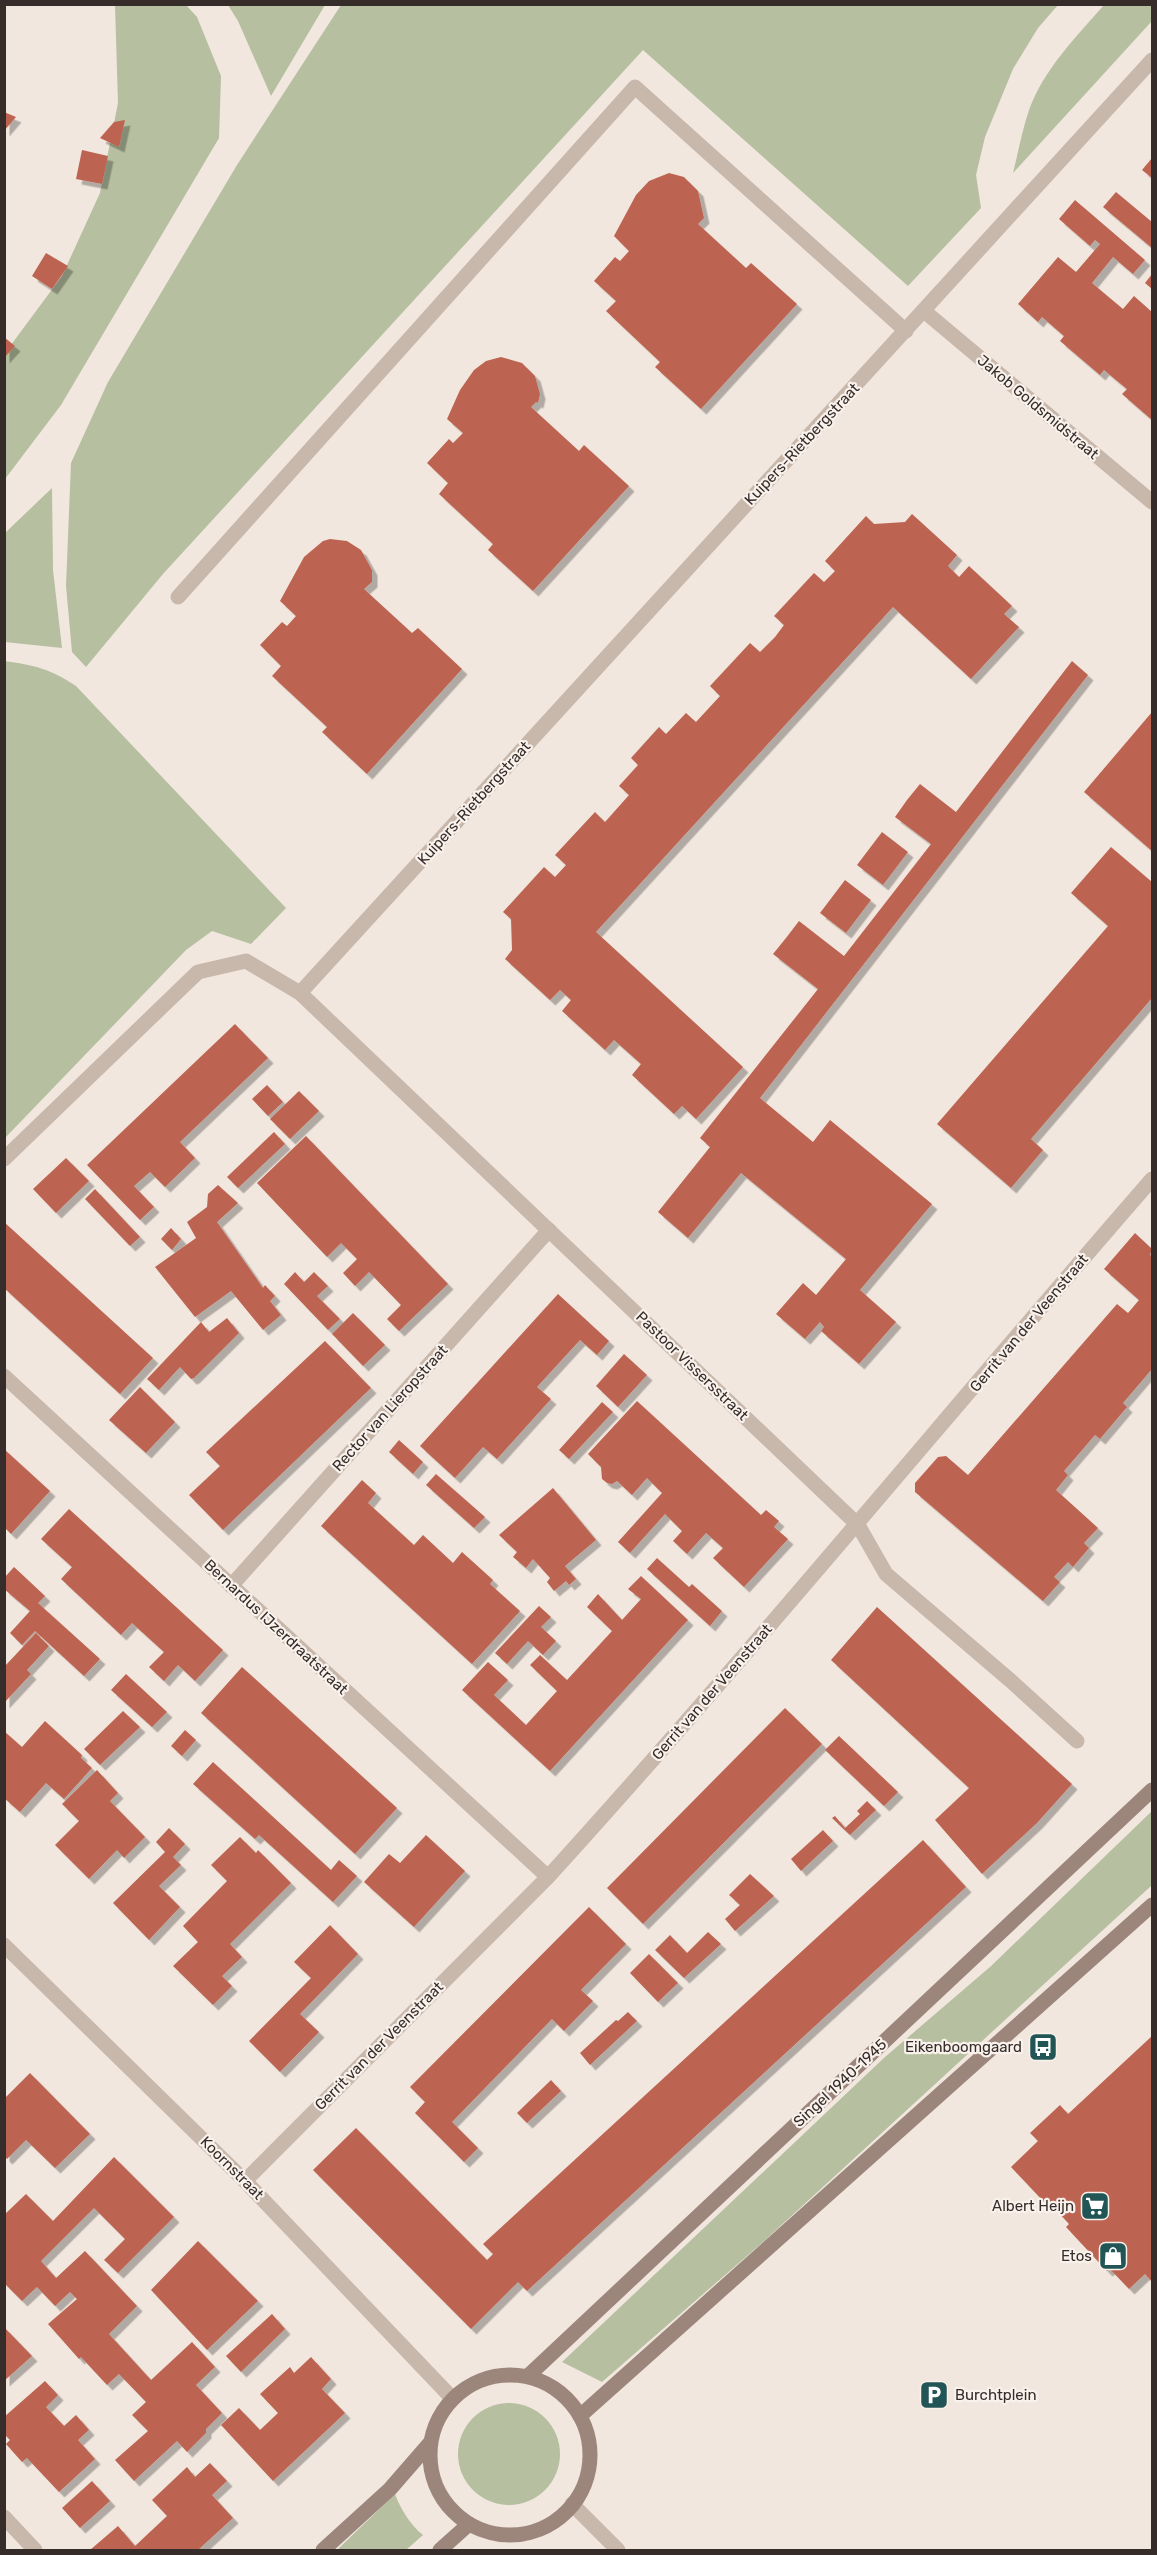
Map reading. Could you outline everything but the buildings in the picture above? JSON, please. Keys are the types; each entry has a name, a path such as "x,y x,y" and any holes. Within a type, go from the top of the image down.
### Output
{"main road":[{"name":"Singel 1940-1945","path":"528,2376 1152,1790"},
{"path":"580,2416 1152,1905"},
{"path":"501,2375 528,2376 558,2390 571,2402 589,2438 590,2462 584,2484 573,2504 556,2520 536,2531 513,2535 490,2533 469,2524 450,2509 437,2489 430,2467 430,2443 438,2419 453,2398 475,2382 501,2375"},
{"path":"323,2550 390,2488 430,2443"},
{"path":"440,2550 469,2524"}],"street":[{"name":"Kuipers-Rietbergstraat","path":"300,993 1152,60"},
{"path":"178,597 635,87 906,331"},
{"name":"Jakob Goldsmidstraat","path":"924,311 1152,502"},
{"path":"4,1159 198,972 246,961 300,993"},
{"name":"Pastoor Vissersstraat","path":"300,993 858,1525 886,1574 1077,1741"},
{"name":"Gerrit van der Veenstraat","path":"245,2181 548,1877 740,1662 1152,1179"},
{"name":"Rector van Lieropstraat","path":"231,1586 549,1230"},
{"name":"Bernardus IJzerdraatstraat","path":"4,1376 548,1877"},
{"name":"Koornstraat","path":"4,1945 245,2181 453,2398"},
{"path":"573,2504 618,2550"},
{"path":"4,2517 35,2550"}],"green space":[{"path":"115,5 186,5 197,17 221,76 219,138 61,405 5,479 5,353 62,276 100,193 118,103"},
{"path":"228,5 325,5 271,96 238,21"},
{"path":"341,5 1058,5 1038,28 1013,69 985,137 976,175 981,208 908,286 643,50 163,574 86,667 72,652 66,586 71,463 108,382 237,165"},
{"path":"1104,5 1152,5 1152,21 1013,173 1035,95 1052,67"},
{"path":"52,488 53,570 62,648 5,642 5,533"},
{"path":"4,661 42,669 76,686 286,908 251,944 212,931 186,950 5,1138"},
{"path":"1152,1811 1151,1886 763,2242 602,2382 562,2362 885,2057 990,1967"},
{"path":"509,2403 538,2411 552,2425 560,2454 552,2483 538,2497 509,2505 480,2497 466,2483 458,2454 466,2425 480,2411"},
{"path":"395,2494 406,2516 423,2535 406,2550 337,2550"}],"place":[{"name":"Eikenboomgaard","path":"1043,2047"},
{"name":"Albert Heijn","path":"1095,2206"},
{"name":"Etos","path":"1113,2256"},
{"name":"Burchtplein","path":"934,2395"}]}
